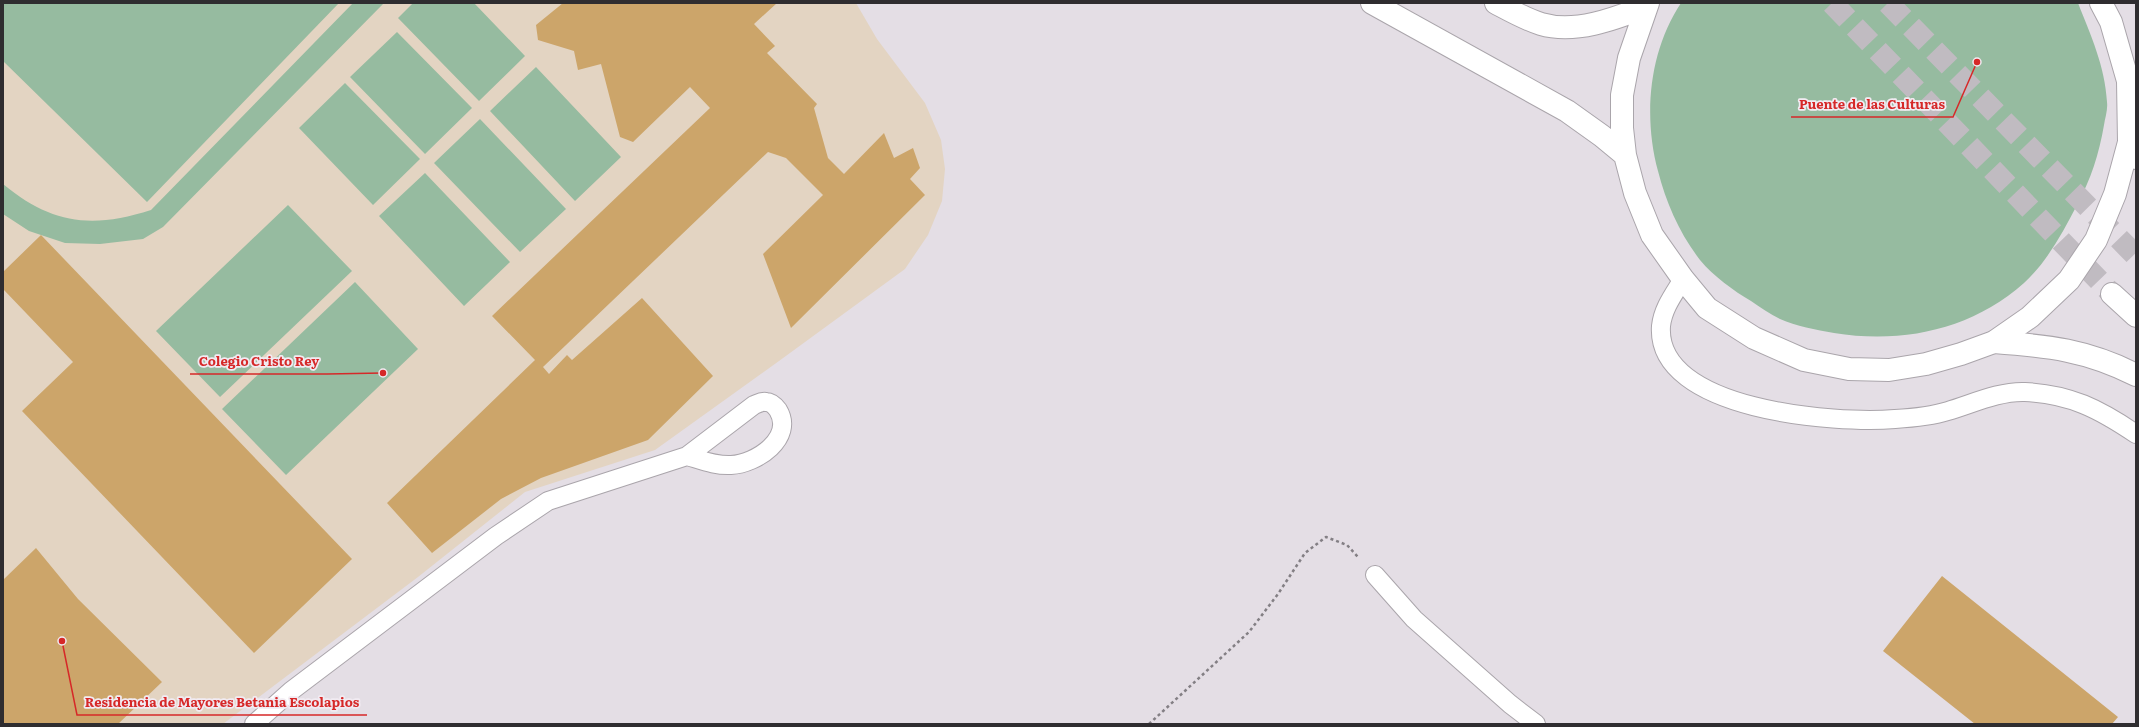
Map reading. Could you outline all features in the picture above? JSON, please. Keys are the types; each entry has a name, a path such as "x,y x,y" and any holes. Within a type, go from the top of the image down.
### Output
{"main road":[{"path":"1372,3 1567,111 1602,136 1624,155"},
{"path":"1496,3 1523,17 1542,24 1564,27 1618,17 1646,5"},
{"path":"1646,5 1629,58 1622,95 1622,128 1624,155 1635,193 1652,235 1683,279 1707,308 1754,338 1804,360 1849,368 1889,370 1926,364 1961,354 1994,342 2030,317 2069,280 2096,240 2133,150 2128,81 2115,13 2101,3"},
{"path":"2112,294 2136,316"},
{"path":"1994,342 2047,346 2084,353 2115,364 2136,375"}],"lane":[{"path":"1683,279 1665,310 1663,318 1662,340 1667,355 1676,367 1695,383 1735,402 1784,413 1840,420 1894,419 1947,412 1989,398 2022,392 2056,394 2084,403 2136,434"},
{"path":"254,724 290,691 496,536 548,501 687,456 754,405 766,402 775,406 780,414 782,426 779,436 771,447 758,457 742,464 730,466 712,464 687,456"},
{"path":"1375,575 1414,619 1510,704 1536,724"}],"path":[{"path":"1149,724 1249,632 1278,594 1305,553 1326,537 1347,546 1375,575"}],"shaded area":[{"path":"3,3 856,3 877,39 925,103 941,140 945,169 942,201 928,235 905,269 779,361 655,450 525,492 418,577 223,724 3,724"}],"green space":[{"path":"3,3 339,3 147,202 3,61"},
{"path":"353,3 384,3 163,227 143,239 100,244 65,243 29,231 3,214 3,184 38,208 55,215 73,219 91,221 110,220 151,210"},
{"path":"413,3 474,3 525,56 479,101 398,18"},
{"path":"1681,3 2078,3 2100,64 2106,89 2107,111 2097,156 2090,176 2082,195 2054,246 2040,266 2024,283 2003,299 1982,312 1935,330 1910,334 1860,336 1806,328 1780,319 1738,293 1705,266 1686,240 1674,218 1665,195 1653,150 1650,106 1656,63 1670,22"},
{"path":"397,32 472,108 425,154 350,77"},
{"path":"536,67 621,157 575,201 490,111"},
{"path":"345,83 420,159 373,205 299,128"},
{"path":"480,119 566,209 520,252 434,163"},
{"path":"425,173 510,262 464,306 379,216"},
{"path":"288,205 352,271 220,397 156,331"},
{"path":"355,282 418,349 286,475 222,409"}],"building":[{"path":"563,3 777,3 754,24 775,46 767,53 817,104 814,108 828,158 844,174 884,133 894,158 913,148 920,168 910,179 925,195 791,328 763,254 823,195 786,158 768,152 543,367 549,374 567,355 572,360 642,298 713,376 648,440 541,478 501,499 432,553 387,503 535,360 492,316 710,108 690,87 633,142 620,137 601,64 578,70 574,51 538,40 536,25"},
{"path":"41,235 352,559 254,653 22,411 73,362 3,289 3,272"},
{"path":"36,548 78,599 162,682 118,724 3,724 3,580"},
{"path":"1942,576 2118,717 2112,724 1975,724 1883,651"}],"tunnel":[{"path":"1832,3 2112,294"},
{"path":"1888,3 2136,256"}],"place":[{"name":"Puente de las Culturas","path":"1977,62"},
{"name":"Colegio Cristo Rey","path":"383,373"},
{"name":"Residencia de Mayores Betania Escolapios","path":"62,641"}]}
